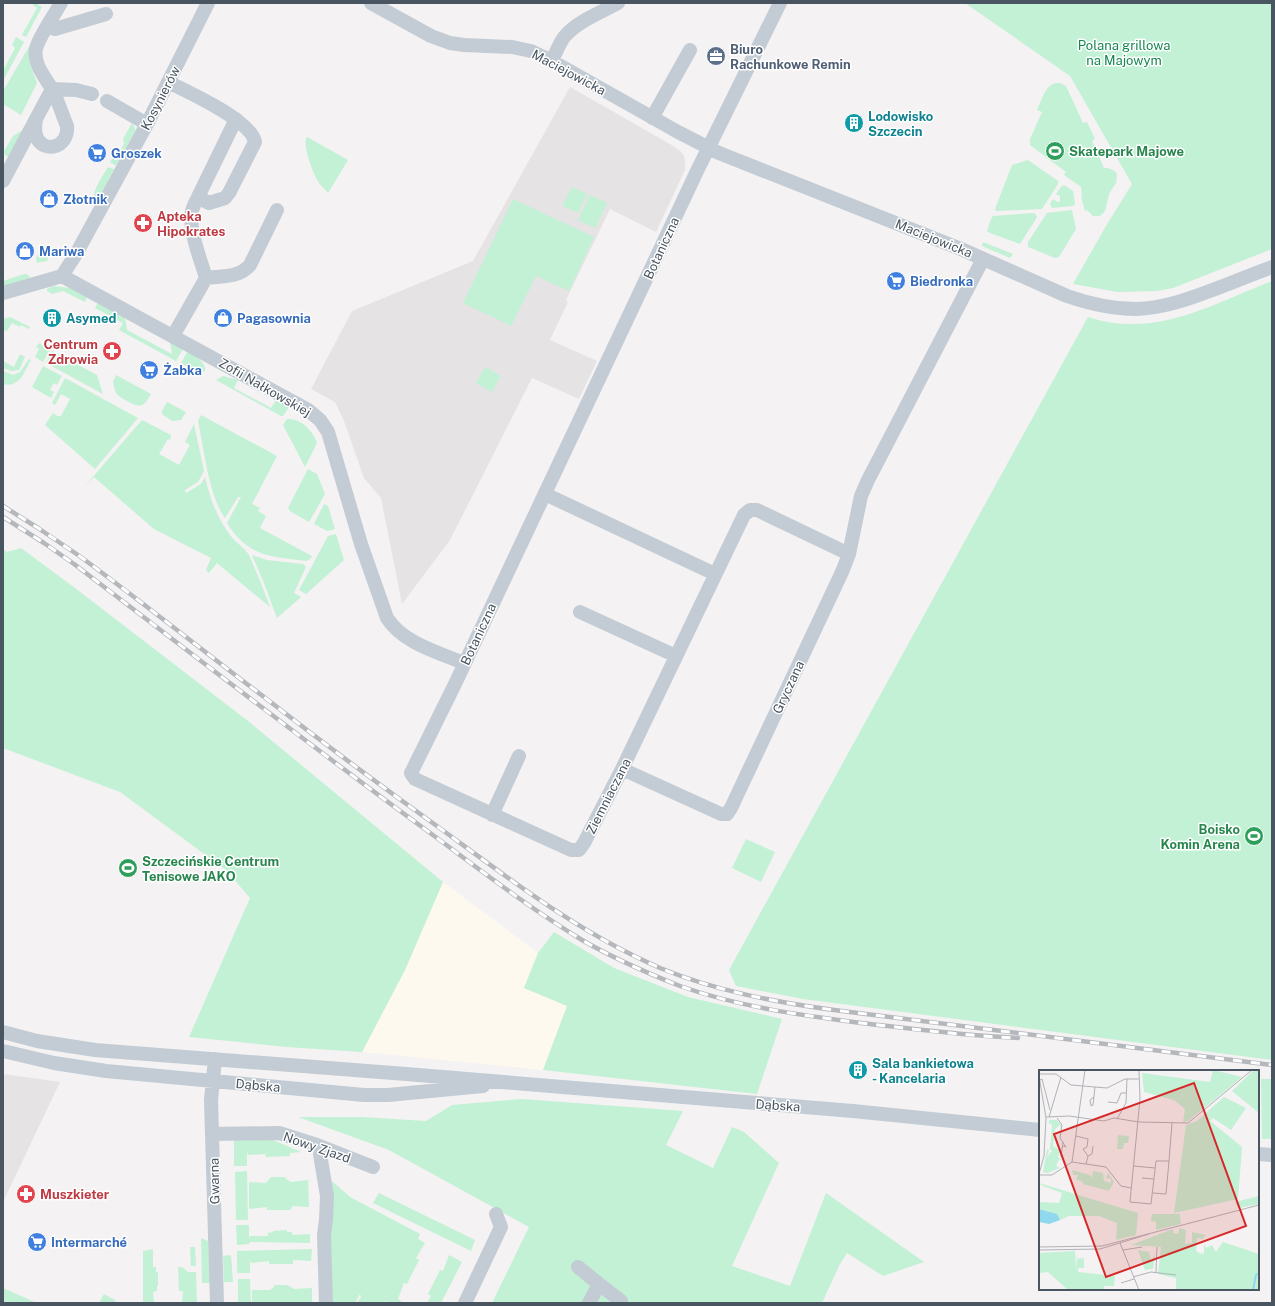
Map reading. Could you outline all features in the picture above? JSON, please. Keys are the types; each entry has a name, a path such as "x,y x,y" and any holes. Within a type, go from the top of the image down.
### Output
{"street":[{"path":"36,119 35,129 37,139 42,144 56,147 61,144 68,132 67,126 52,89 45,79 35,54 38,42 61,3"},
{"name":"Kosynierów","path":"62,276 76,254 147,124 208,3"},
{"name":"Maciejowicka","path":"371,3 431,36 450,44 512,47 532,51 709,148 983,258 868,480 861,496 849,554"},
{"path":"552,61 564,37 570,31 578,24 618,3"},
{"name":"Botaniczna","path":"411,773 709,148 780,3"},
{"path":"48,26 55,29 106,14"},
{"path":"652,118 690,50"},
{"path":"168,82 224,111 236,119 254,138 255,142 253,147 225,198 209,203 198,197"},
{"path":"52,89 76,90 92,94"},
{"path":"3,181 52,89"},
{"path":"107,102 147,124"},
{"path":"173,336 206,278 191,225 191,213 236,119"},
{"path":"206,278 239,274 245,271 277,210"},
{"path":"983,258 1076,299 1098,305 1128,309 1152,308 1174,304 1272,267"},
{"path":"3,293 62,276"},
{"name":"Zofii Nałkowskiej","path":"62,276 294,402 308,410 320,420 330,438 361,544 387,618 392,626 411,640 464,663"},
{"path":"545,494 715,574"},
{"name":"Ziemniaczana","path":"411,773 415,779 571,850 578,850 584,843 622,769 744,515 750,510 757,510 766,513 849,554"},
{"name":"Gryczana","path":"622,769 721,814 727,814 842,572 849,554"},
{"path":"580,612 676,656"},
{"path":"492,814 519,756"},
{"name":"Dąbska","path":"3,1032 37,1041 81,1048 861,1112 1039,1130"},
{"name":"Dąbska","path":"3,1051 71,1066 375,1096 515,1083"},
{"name":"Gwarna","path":"214,1059 212,1081 218,1303"},
{"name":"Nowy Zjazd","path":"213,1134 279,1133 373,1167"},
{"path":"323,1148 320,1154 327,1196 324,1235 326,1303"},
{"path":"1259,1154 1272,1155"},
{"path":"465,1303 501,1227 496,1214"},
{"path":"578,1267 621,1301"},
{"path":"589,1303 599,1284"}],"shaded area":[{"path":"570,87 675,147 683,154 685,159 685,170 656,232 610,209 566,300 568,302 550,340 597,361 579,399 532,378 450,540 402,604 381,498 364,478 344,421 335,402 311,389 352,311 473,261"},
{"path":"443,882 538,953 524,988 567,1006 543,1070 362,1052 405,970"},
{"path":"3,1074 60,1082 3,1202"}],"green space":[{"path":"34,3 39,3 38,5 42,7 26,37 22,35 37,8 33,5"},
{"name":"Polana grillowa na Majowym","path":"965,3 1272,3 1272,249 1173,288 1157,291 1118,292 1073,284 1132,184 1070,76"},
{"path":"16,37 24,42 3,81 3,71 15,48 12,45"},
{"path":"30,45 30,59 37,83 21,115 3,104 3,91"},
{"name":"Skatepark Majowe","path":"1056,83 1066,86 1083,123 1087,122 1095,139 1092,141 1104,168 1111,169 1117,174 1116,183 1109,194 1105,211 1100,216 1093,216 1087,210 1085,211 1081,197 1081,187 1064,175 1066,172 1030,145 1030,139 1042,112 1037,110 1042,98 1046,90 1052,84"},
{"path":"132,123 135,131 96,203 95,203 94,195 97,185 108,167 114,169 116,166 110,162 115,155 118,154 124,144 123,139"},
{"path":"28,127 10,158 5,155 4,151 13,136"},
{"path":"307,137 348,160 328,193 317,180 312,169 306,146"},
{"path":"1028,160 1058,181 1058,184 1042,209 996,211 995,209 1012,165"},
{"name":"Skatepark Majowe","path":"1064,185 1073,191 1075,204 1073,206 1052,208 1050,204 1053,199 1057,202 1060,201 1060,196 1056,194"},
{"path":"572,187 587,194 578,213 562,206"},
{"path":"590,195 607,203 595,228 578,220"},
{"path":"513,199 594,237 569,291 536,276 511,326 463,303"},
{"path":"1072,210 1076,229 1059,257 1055,258 1028,247 1028,242 1047,213"},
{"path":"1034,213 1037,216 1036,219 1020,244 987,231 993,216"},
{"path":"983,242 1013,254 1010,258 982,246"},
{"path":"45,249 51,253 47,261 37,263 36,258 40,251"},
{"path":"27,274 31,278 3,286 3,281"},
{"path":"1272,281 1272,1060 803,999 736,986 729,970 1088,317 1113,323 1137,324 1160,322 1204,309"},
{"path":"53,286 70,288 87,297 85,302 63,291 52,294 47,291 47,289"},
{"path":"98,303 125,318 127,330 172,354 170,342 183,349 176,361 119,330 123,323 95,308"},
{"path":"10,317 30,327 29,329 12,323 7,331 5,330 3,333 3,319"},
{"path":"39,343 50,350 43,362 35,357 39,349 36,347"},
{"path":"52,351 97,375 103,394 46,363"},
{"path":"188,351 202,362 205,371 197,372 181,363"},
{"path":"20,354 25,357 19,370 12,371 3,368 3,361 14,367"},
{"path":"29,359 31,360 21,378 14,384 3,384 3,371 13,375 20,372"},
{"path":"43,366 62,376 57,385 54,383 50,390 54,392 51,398 32,387"},
{"path":"485,367 501,376 492,392 476,383"},
{"path":"116,375 151,394 146,402 139,406 119,396 115,391 113,382"},
{"path":"223,376 238,380 234,388 271,408 276,400 289,407 283,416 281,416 216,380"},
{"path":"65,378 138,418 95,469 45,425 53,413 57,416 61,416 70,399 61,394 55,405 52,403"},
{"path":"167,402 186,412 181,420 172,421 162,414"},
{"path":"201,415 277,456 252,504 260,508 258,511 266,516 260,528 312,556 307,561 272,556 252,549 235,534 227,523 241,497 238,497 225,518 219,509 211,485 198,421"},
{"path":"287,419 297,420 309,429 317,443 305,467 283,425"},
{"path":"142,420 171,435 170,440 168,439 159,454 179,465 190,445 185,442 194,424 204,471 198,482 185,490 186,493 201,484 205,477 218,515 230,535 245,549 249,555 270,607 217,563 209,573 206,570 211,558 154,529 94,477 85,486"},
{"path":"308,469 317,474 325,494 309,522 290,511 288,508"},
{"path":"324,504 328,506 335,529 327,531 314,524"},
{"path":"336,534 344,560 306,594 299,590 328,536"},
{"path":"21,548 248,721 443,882 405,970 362,1052 287,1047 189,1037 250,898 226,870 120,792 3,748 3,549 7,552"},
{"path":"252,555 267,560 303,564 306,567 294,593 301,597 277,618 264,583"},
{"path":"746,839 775,852 761,882 732,868"},
{"path":"554,932 614,968 688,997 782,1019 757,1094 543,1070 567,1006 524,988 538,953"},
{"path":"1261,1079 1272,1079 1272,1139 1262,1139"},
{"path":"522,1099 683,1111 666,1145 713,1168 732,1127 744,1132 779,1163 732,1266 790,1286 826,1193 924,1262 883,1276 847,1253 840,1264 822,1303 492,1303 529,1227 389,1150 298,1117 362,1117 426,1121 452,1105"},
{"path":"234,1140 273,1140 301,1152 290,1153 290,1156 266,1157 265,1154 248,1155 247,1151 247,1166 234,1166"},
{"path":"247,1171 248,1220 236,1220 235,1172"},
{"path":"271,1177 285,1177 291,1182 308,1180 309,1207 292,1206 291,1210 267,1210 267,1207 249,1209 249,1182 266,1183"},
{"path":"332,1181 350,1197 420,1234 418,1239 425,1243 416,1258 419,1260 407,1284 404,1283 398,1299 404,1303 388,1303 385,1301 383,1303 357,1303 361,1297 360,1294 355,1303 330,1303 329,1250"},
{"path":"379,1193 475,1240 471,1251 373,1203"},
{"path":"236,1225 249,1225 249,1239 250,1236 268,1236 268,1233 273,1231 287,1230 287,1232 292,1232 292,1235 310,1234 310,1243 250,1242 249,1244 237,1245"},
{"path":"201,1238 208,1241 210,1283 202,1283"},
{"path":"190,1247 195,1247 196,1266 191,1266"},
{"path":"153,1249 153,1267 156,1267 156,1272 158,1272 157,1291 153,1292 155,1303 143,1303 143,1251"},
{"path":"312,1249 311,1261 293,1260 293,1264 269,1264 269,1261 251,1263 250,1259 250,1273 237,1273 237,1251"},
{"path":"231,1255 233,1282 224,1282 223,1256"},
{"path":"449,1255 462,1262 441,1303 427,1303 431,1296 428,1294 440,1270 443,1271"},
{"path":"178,1267 182,1267 188,1272 196,1272 197,1303 182,1303 183,1291 179,1291"},
{"path":"238,1279 250,1279 251,1303 238,1303"},
{"path":"274,1285 288,1285 294,1289 312,1288 312,1303 252,1303 252,1290 270,1290 274,1287"},
{"path":"3,1288 37,1303 3,1303"},
{"path":"104,1294 115,1300 115,1303 99,1303"}],"railway":[{"path":"3,506 78,555 396,797 520,886 601,939 660,968 703,983 746,995 812,1007 1272,1065"},
{"path":"3,517 74,564 334,762 500,885 561,927 606,953 680,986 747,1005 861,1023 959,1034 1018,1038"}],"place":[{"name":"Biuro Rachunkowe Remin","path":"716,56"},
{"name":"Lodowisko Szczecin","path":"854,123"},
{"name":"Skatepark Majowe","path":"1055,151"},
{"name":"Groszek","path":"97,153"},
{"name":"Złotnik","path":"49,199"},
{"name":"Apteka Hipokrates","path":"143,223"},
{"name":"Mariwa","path":"25,251"},
{"name":"Biedronka","path":"896,281"},
{"name":"Asymed","path":"52,318"},
{"name":"Pagasownia","path":"223,318"},
{"name":"Centrum Zdrowia","path":"112,351"},
{"name":"Żabka","path":"149,370"},
{"name":"Boisko Komin Arena","path":"1254,836"},
{"name":"Szczecińskie Centrum Tenisowe JAKO","path":"128,868"},
{"name":"Sala bankietowa - Kancelaria","path":"858,1070"},
{"name":"Muszkieter","path":"26,1194"},
{"name":"Intermarché","path":"37,1242"}]}
